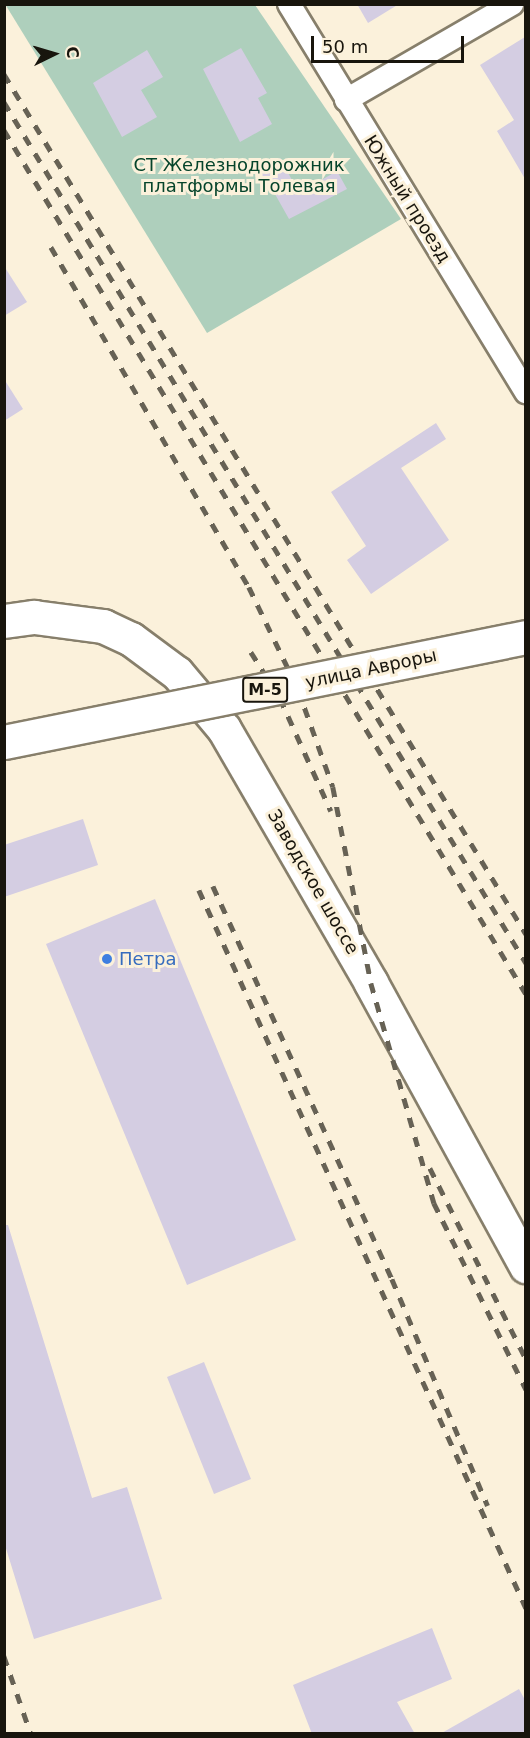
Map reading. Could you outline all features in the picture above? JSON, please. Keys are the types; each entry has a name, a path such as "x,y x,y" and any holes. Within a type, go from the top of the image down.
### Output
{"main road":[{"name":"Заводское шоссе","path":"6,617 34,617 103,626 131,639 177,673 224,729 371,983 525,1266"},
{"name":"улица Авроры","path":"4,742 525,637"}],"street":[{"name":"Южный проезд","path":"289,4 525,392"},
{"path":"346,100 512,4"}],"green space":[{"name":"СТ Железнодорожник платформы Толевая","path":"5,4 255,5 401,219 207,333"}],"building":[{"path":"357,4 399,4 368,23"},
{"path":"525,37 525,179 497,131 514,120 480,65"},
{"path":"241,48 267,93 258,98 272,124 240,142 203,69"},
{"path":"147,50 163,77 141,90 157,117 122,137 93,83"},
{"path":"280,158 299,193 337,171 347,189 289,219 271,187 264,191 254,172"},
{"path":"4,266 27,302 4,316"},
{"path":"4,379 23,409 4,421"},
{"path":"436,423 446,439 401,468 449,540 371,594 347,560 366,546 331,492"},
{"path":"83,819 98,865 4,897 4,845"},
{"path":"155,899 296,1240 187,1285 46,944"},
{"path":"4,1225 8,1225 92,1498 127,1487 162,1599 34,1639 4,1542"},
{"path":"204,1362 251,1479 214,1494 167,1377"},
{"path":"432,1628 452,1679 397,1702 415,1734 312,1734 293,1685"},
{"path":"519,1689 525,1700 525,1734 440,1734"}],"railway":[{"path":"4,74 526,934"},
{"path":"4,102 526,963"},
{"path":"4,130 526,994"},
{"path":"51,247 249,587 298,689 333,787 371,983 434,1203 526,1389"},
{"path":"251,652 280,698 331,811"},
{"path":"213,886 392,1279 488,1506"},
{"path":"199,890 526,1608"},
{"path":"430,1168 526,1359"},
{"path":"4,1656 31,1734"}],"place":[{"name":"Петра","path":"107,959"}]}
